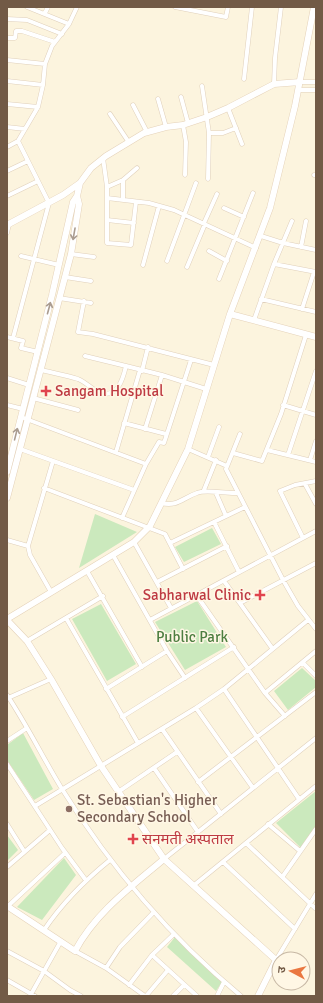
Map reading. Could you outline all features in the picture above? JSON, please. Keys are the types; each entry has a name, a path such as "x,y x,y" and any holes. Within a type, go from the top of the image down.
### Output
{"street":[{"path":"27,7 69,24"},
{"path":"45,14 48,7"},
{"path":"7,147 18,141 38,108 43,85 45,64 55,42 69,24 77,7"},
{"path":"175,7 195,9 226,17 228,7"},
{"path":"244,79 252,7"},
{"path":"274,84 275,58 281,7"},
{"path":"271,956 164,859 101,766 51,679 27,641 7,620 134,542 148,528 161,503 188,449 230,314 270,208 299,90 314,7"},
{"path":"7,19 36,23 62,34"},
{"path":"7,38 15,38 16,31 22,31 55,42"},
{"path":"7,60 45,64"},
{"path":"7,81 43,85"},
{"path":"7,233 8,224 49,203 80,183 91,168 128,141 147,132 185,124 207,117 228,108 274,84 316,82"},
{"path":"202,86 209,133 208,179"},
{"path":"299,90 316,90"},
{"path":"181,97 186,142 185,175"},
{"path":"158,99 166,127"},
{"path":"7,104 38,108"},
{"path":"133,105 147,132"},
{"path":"228,108 242,144"},
{"path":"110,114 128,141"},
{"path":"7,127 25,129"},
{"path":"209,133 223,133 236,128"},
{"path":"13,338 49,203 18,141"},
{"path":"103,158 107,187 107,243 131,245 136,202"},
{"path":"7,171 28,161"},
{"path":"107,187 123,180 137,168"},
{"path":"123,180 123,200"},
{"path":"7,196 38,181"},
{"path":"7,472 38,352 73,202 77,196 80,183"},
{"path":"167,261 183,214 196,183"},
{"path":"219,279 253,193"},
{"path":"187,267 217,194"},
{"path":"7,498 71,254 79,204 77,196"},
{"path":"107,198 159,206 183,214 256,248"},
{"path":"143,265 159,206"},
{"path":"224,208 244,217"},
{"path":"107,220 134,222"},
{"path":"254,320 274,264 292,221"},
{"path":"301,247 306,221"},
{"path":"260,236 283,243 316,250"},
{"path":"208,251 227,261"},
{"path":"71,254 94,257"},
{"path":"21,256 35,258 59,265"},
{"path":"274,264 315,272 302,309"},
{"path":"65,277 91,281"},
{"path":"59,298 91,303"},
{"path":"261,299 316,312"},
{"path":"84,301 78,332 94,334 214,366"},
{"path":"230,314 316,337"},
{"path":"233,453 262,462 306,335"},
{"path":"7,338 23,341 22,348 38,352"},
{"path":"116,452 148,348"},
{"path":"85,356 162,375 206,389"},
{"path":"122,518 146,464 159,442 164,443 191,360"},
{"path":"41,370 78,379 89,384 99,392 107,393 114,392 119,386 126,366"},
{"path":"288,455 316,371"},
{"path":"145,429 162,375"},
{"path":"7,378 29,385"},
{"path":"33,398 78,410"},
{"path":"7,405 23,409"},
{"path":"283,405 316,415"},
{"path":"21,417 146,464"},
{"path":"124,423 166,434"},
{"path":"208,457 219,427"},
{"path":"240,434 226,469 283,580 308,620 316,629"},
{"path":"310,460 316,441"},
{"path":"20,449 134,490"},
{"path":"188,449 227,466"},
{"path":"267,450 316,462"},
{"path":"204,490 216,460"},
{"path":"51,592 30,555 28,546 53,461"},
{"path":"303,538 280,491 295,485 316,482"},
{"path":"305,484 316,504"},
{"path":"44,488 165,534 183,569"},
{"path":"161,503 171,505 204,490 216,493 238,493"},
{"path":"216,493 226,516"},
{"path":"170,544 245,506"},
{"path":"214,522 240,572"},
{"path":"150,620 316,531"},
{"path":"7,540 28,546"},
{"path":"134,542 172,608"},
{"path":"157,582 227,546"},
{"path":"113,555 167,651 185,678"},
{"path":"240,603 283,580 316,565"},
{"path":"87,570 142,667"},
{"path":"224,581 272,648"},
{"path":"27,641 103,596"},
{"path":"197,596 234,646 265,693 285,716"},
{"path":"66,618 138,744"},
{"path":"34,806 138,744 224,689 272,648 308,620"},
{"path":"122,717 234,646"},
{"path":"106,689 167,651"},
{"path":"265,693 316,651"},
{"path":"303,663 316,676"},
{"path":"51,679 8,697 63,790 110,860 153,913 173,935 241,996"},
{"path":"224,689 299,799"},
{"path":"198,782 316,692"},
{"path":"196,708 230,758 253,788"},
{"path":"7,741 27,728"},
{"path":"162,729 221,814"},
{"path":"75,951 84,934 99,917 131,887 277,767 316,738"},
{"path":"118,792 177,752"},
{"path":"7,764 50,830 85,879"},
{"path":"154,768 198,832"},
{"path":"193,886 316,786"},
{"path":"7,824 24,851"},
{"path":"268,824 300,851"},
{"path":"283,876 316,829"},
{"path":"7,867 50,830"},
{"path":"246,843 283,876 316,909"},
{"path":"65,852 7,906 62,940 75,951 106,968 146,996 168,970"},
{"path":"44,930 65,901 85,879 110,860"},
{"path":"223,862 295,929"},
{"path":"282,951 316,894"},
{"path":"106,968 120,947 153,913"},
{"path":"129,985 152,955 173,935"},
{"path":"7,980 32,995 62,940"},
{"path":"7,951 44,971 81,996"},
{"path":"152,955 196,996"},
{"path":"258,996 271,970"},
{"path":"217,996 224,982"},
{"path":"173,996 184,984"}],"green space":[{"path":"95,514 137,532 79,568"},
{"path":"212,528 221,544 184,562 175,547"},
{"name":"Public Park","path":"197,601 226,647 185,670 155,622"},
{"name":"Public Park","path":"101,604 136,664 107,681 72,619"},
{"path":"302,668 316,681 316,687 288,710 274,691"},
{"path":"23,733 53,789 34,800 7,760 7,745"},
{"path":"316,791 316,828 301,848 276,823"},
{"path":"7,835 18,850 7,861"},
{"path":"64,858 76,875 42,920 17,907"},
{"path":"175,937 222,982 216,991 167,947"}],"place":[{"name":"Sangam Hospital","path":"46,391"},
{"name":"Sabharwal Clinic","path":"260,595"},
{"name":"St. Sebastian's Higher Secondary School","path":"69,809"},
{"name":"सनमती अस्पताल","path":"133,839"}]}
